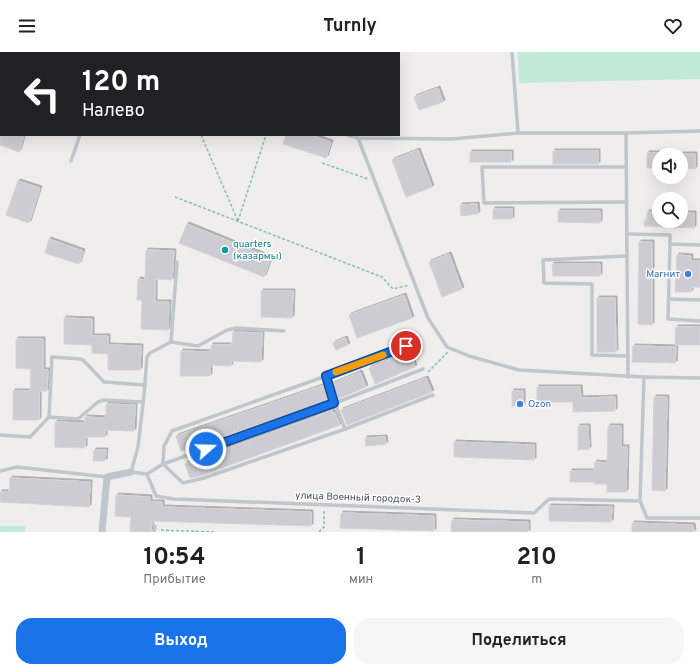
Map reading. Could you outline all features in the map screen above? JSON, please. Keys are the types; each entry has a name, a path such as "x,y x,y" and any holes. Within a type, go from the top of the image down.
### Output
{"street":[{"path":"102,532 107,477 131,472"}],"lane":[{"path":"512,52 518,133"},
{"path":"700,132 518,133 452,139 358,137 428,318 447,346 469,356 519,370 628,377 700,378"},
{"path":"626,133 628,377"},
{"path":"71,161 80,136"},
{"path":"626,167 482,167 484,203 626,202"},
{"path":"626,234 670,235 668,319 700,321"},
{"path":"670,244 700,245"},
{"path":"627,256 543,260 544,283 592,284 592,355 628,356"},
{"path":"171,342 177,262"},
{"path":"669,299 700,300"},
{"path":"284,331 236,328 227,330 198,346 171,342 150,353 147,357 144,402 138,447 131,472 147,474 163,464 334,403 423,369"},
{"path":"420,341 172,431 164,446 163,464 183,483 204,478 345,429 432,396"},
{"path":"0,435 30,437 49,417 52,357 81,359 104,382 145,385"},
{"path":"326,376 334,403 345,429"},
{"path":"644,377 640,501 647,518 700,518"},
{"path":"49,417 78,419 98,402 104,400 144,402"},
{"path":"0,471 17,467 107,477"},
{"name":"улица Военный городок-3","path":"147,474 156,496 174,499 534,513 549,499 640,501"}],"path":[{"path":"200,136 238,221"},
{"path":"238,221 266,136"},
{"path":"322,163 375,182"},
{"path":"175,197 382,277 393,289 415,283"},
{"path":"415,372 426,374 452,349"},
{"path":"319,532 324,527 324,505"},
{"path":"155,529 214,532"}],"green space":[{"path":"518,52 700,52 700,79 519,83"},
{"path":"0,526 25,526 25,532 0,532"}],"building":[{"path":"438,88 443,102 419,110 414,97"},
{"path":"0,136 24,136 19,152 0,145"},
{"path":"286,136 313,136 331,142 326,158 283,144"},
{"path":"418,150 432,187 406,197 392,160"},
{"path":"553,151 598,151 598,164 553,164"},
{"path":"470,152 511,152 511,162 470,162"},
{"path":"647,153 652,153 652,168 647,168"},
{"path":"688,154 695,154 695,169 688,168"},
{"path":"18,181 40,188 29,223 6,215"},
{"path":"477,204 478,214 461,216 460,205"},
{"path":"493,209 512,209 512,219 493,219"},
{"path":"558,211 600,211 600,223 558,222"},
{"path":"647,212 652,212 652,226 644,226 644,221 647,221"},
{"path":"688,213 694,213 694,228 688,228"},
{"name":"quarters (казармы)","path":"187,224 271,258 264,277 179,243"},
{"path":"49,239 83,251 79,264 45,253"},
{"path":"639,242 652,242 652,325 638,324"},
{"path":"146,250 174,251 172,280 155,279 155,302 169,302 168,330 141,329 142,300 137,300 138,279 145,280"},
{"path":"449,254 462,289 442,297 429,262"},
{"name":"Магнит","path":"677,255 691,256 691,261 700,261 700,287 691,287 691,292 675,292"},
{"path":"552,264 600,264 600,276 553,276"},
{"path":"261,291 293,291 292,318 261,317"},
{"path":"404,295 412,318 357,338 349,315"},
{"path":"597,298 615,298 616,352 597,352"},
{"path":"64,318 92,319 92,336 108,336 108,345 141,346 140,370 108,370 108,354 92,353 92,345 64,344"},
{"path":"676,327 700,327 700,345 675,345"},
{"path":"233,332 262,333 261,362 231,361 231,366 210,365 210,376 180,376 181,351 211,352 211,345 232,345"},
{"path":"345,338 348,345 336,350 333,343"},
{"path":"16,339 43,339 43,370 48,370 47,391 39,391 39,420 13,420 13,391 30,391 31,369 16,368"},
{"path":"633,346 676,347 675,363 632,362"},
{"path":"409,352 415,367 375,384 369,368"},
{"path":"360,372 366,387 337,399 332,384"},
{"path":"426,378 432,392 347,425 341,410"},
{"path":"324,385 324,387 326,386 331,401 181,451 176,436"},
{"path":"537,387 580,387 581,398 615,397 615,411 573,412 573,402 537,402"},
{"path":"512,391 523,391 523,406 512,406"},
{"path":"654,397 667,397 665,491 652,490"},
{"path":"106,404 135,405 134,431 105,430 105,437 85,437 85,448 55,447 55,422 85,423 85,417 106,418"},
{"path":"331,408 340,425 200,476 190,478 185,464 320,415 319,412"},
{"path":"578,426 588,426 589,449 578,450"},
{"path":"608,426 621,426 621,447 627,447 626,492 607,492 607,484 594,484 594,482 570,482 570,471 594,471 595,462 607,463"},
{"path":"385,437 386,444 366,446 365,438"},
{"path":"454,442 534,445 534,460 454,457"},
{"path":"94,450 106,450 105,461 93,461"},
{"path":"10,478 90,482 89,507 0,502 0,492 9,492"},
{"path":"116,495 150,497 150,502 162,502 162,507 311,512 311,526 152,521 151,532 130,532 131,517 115,516"},
{"path":"549,506 612,507 611,522 549,521"},
{"path":"341,513 434,516 434,531 340,528"},
{"path":"452,520 528,522 528,532 451,532"},
{"path":"632,523 693,525 694,532 632,532"}],"slow traffic":[{"path":"336,372 383,355"}],"place":[{"name":"quarters (казармы)","path":"225,250"},
{"name":"Магнит","path":"688,274"},
{"name":"Ozon","path":"520,404"}],"route":[{"path":"206,449 334,403 326,376 406,346"}]}
